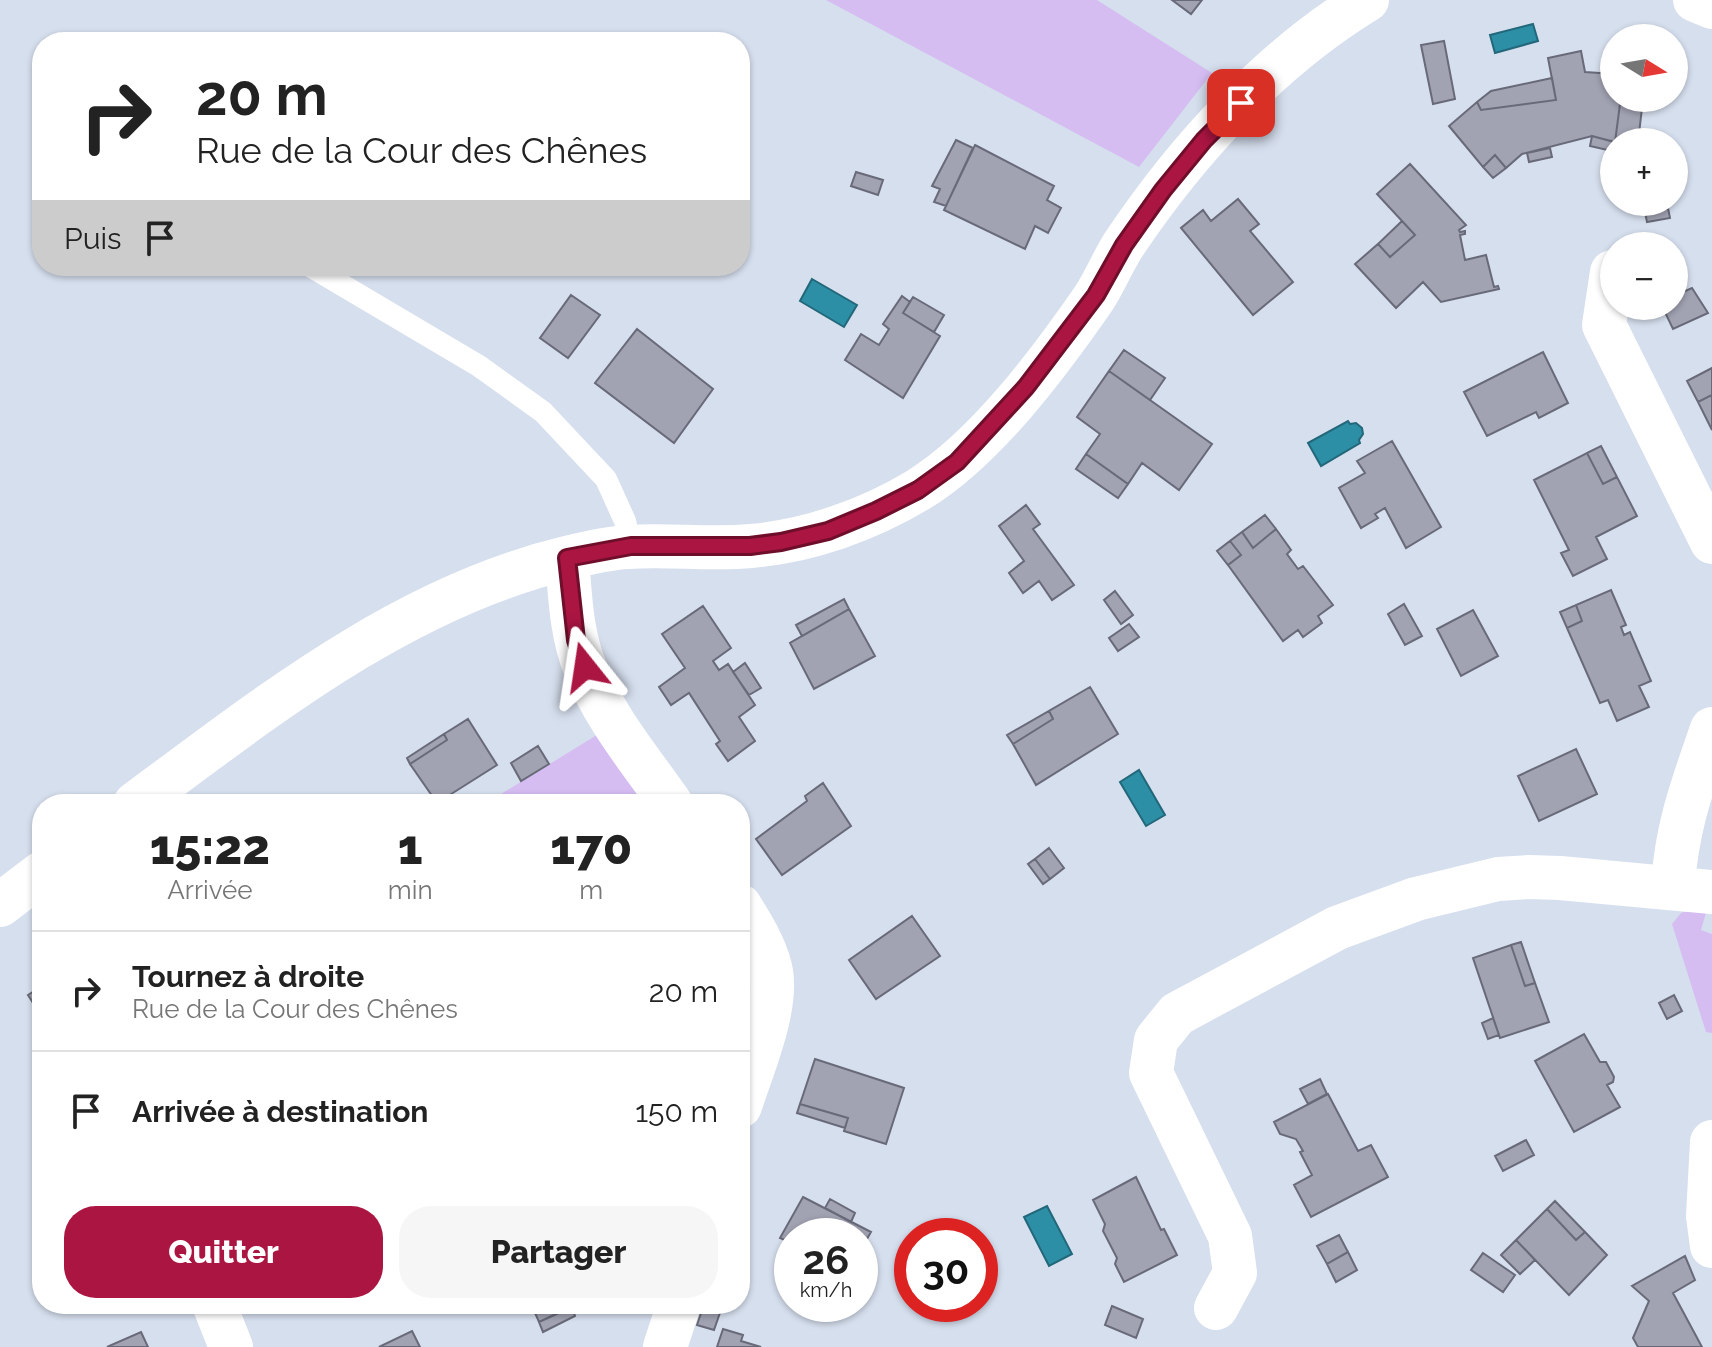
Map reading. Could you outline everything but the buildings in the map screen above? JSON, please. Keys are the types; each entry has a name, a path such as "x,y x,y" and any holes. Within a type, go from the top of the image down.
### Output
{"street":[{"path":"149,794 280,698 378,637 477,588 567,558 631,546 750,546 828,531 918,490 957,462 998,420 1039,370 1096,295 1124,245 1163,190 1204,140 1313,37 1367,0"},
{"path":"1695,0 1712,7"},
{"path":"1605,320 1604,325 1712,542"},
{"path":"567,558 576,640 585,667 616,724 664,794"},
{"path":"1216,1308 1235,1273 1230,1236 1151,1073 1156,1040 1177,1014 1337,928 1416,899 1498,879 1529,877 1693,889 1675,851 1681,820 1712,729"},
{"path":"0,905 32,881"},
{"path":"750,922 761,939 771,970 768,1016 750,1074"},
{"path":"1712,1142 1708,1216 1712,1246"},
{"path":"218,1314 231,1347"},
{"path":"665,1347 676,1314"}],"lane":[{"path":"327,276 479,366 543,412 606,479 625,521 631,546"}],"shaded area":[{"path":"826,0 1097,0 1212,73 1139,167"},
{"path":"600,733 640,794 501,794"},
{"path":"1681,913 1706,913 1701,930 1712,934 1712,1033 1706,1032 1672,924"}],"water":[{"path":"1533,24 1538,41 1495,53 1490,35"},
{"path":"812,279 857,305 844,327 800,301"},
{"path":"1348,421 1362,428 1360,443 1321,466 1308,443"},
{"path":"1139,770 1165,815 1146,826 1120,782"},
{"path":"1047,1206 1072,1254 1049,1266 1024,1217"}],"route":[{"path":"585,667 576,640 567,558 631,546 750,546 781,542 828,531 918,490 957,462 1026,387 1096,295 1124,245 1163,190 1204,140 1241,103"}]}
